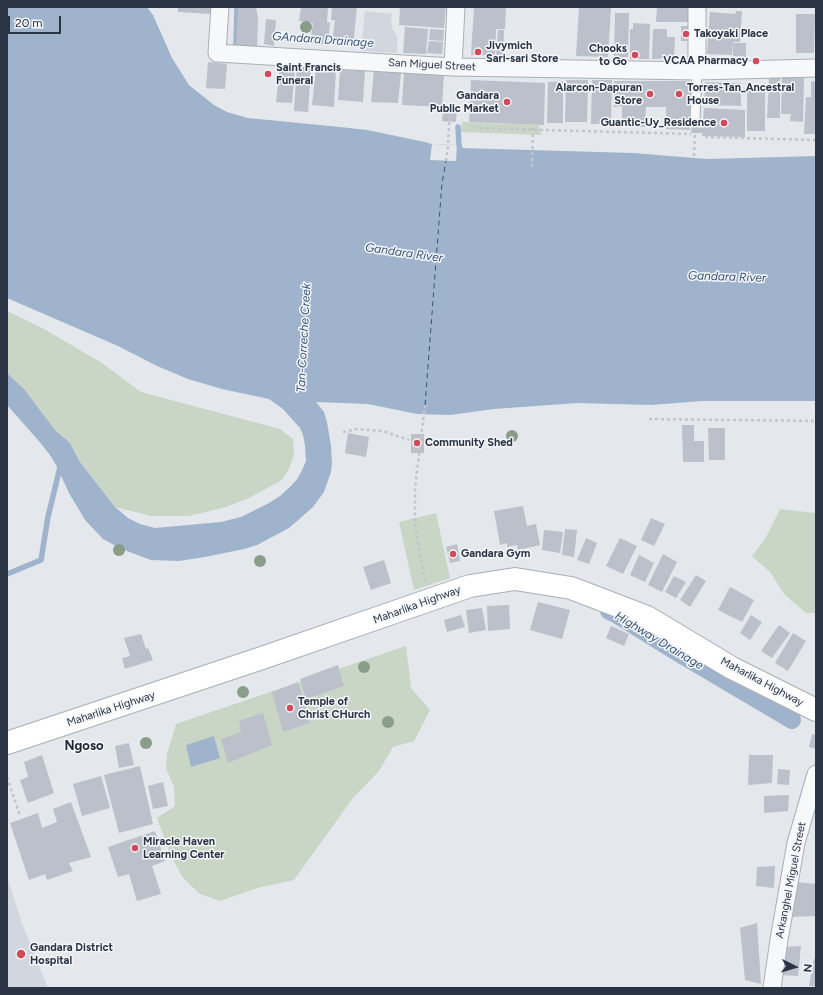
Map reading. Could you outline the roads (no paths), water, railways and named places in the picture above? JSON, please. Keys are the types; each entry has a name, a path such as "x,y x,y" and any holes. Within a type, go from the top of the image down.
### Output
{"main road":[{"name":"Maharlika Highway","path":"7,743 162,692 470,586 515,579 571,588 646,617 732,668 816,710"}],"street":[{"name":"San Miguel Street","path":"220,7 217,53 453,67 697,71 816,68"},
{"path":"453,67 456,7"},
{"path":"697,7 697,71"},
{"name":"Arkanghel Miguel Street","path":"772,988 796,844 816,774"}],"lane":[{"path":"695,119 697,71"}],"water":[{"path":"7,7 147,7 153,15 172,58 189,85 214,105 227,112 248,118 367,130 432,144 457,145 461,148 633,153 707,159 816,156 816,401 702,401 651,405 577,403 494,409 450,415 417,414 368,404 316,402 324,412 327,422 331,446 331,472 324,492 313,507 289,528 257,545 244,549 179,561 151,560 114,545 103,539 85,520 69,493 50,455 7,405 7,373 24,389 55,430 70,443 80,462 115,507 128,518 140,524 155,528 221,522 241,517 269,503 280,496 298,478 306,461 305,445 300,428 283,409 269,399 222,389 188,379 157,366 118,346 7,298"},
{"path":"214,736 220,758 191,767 186,745"}],"waterway":[{"name":"GAndara Drainage","path":"236,44 237,7"},
{"path":"458,127 460,148"},
{"path":"7,574 41,560 48,517 61,463"},
{"name":"Highway Drainage","path":"609,611 792,720"}],"place":[{"name":"Takoyaki Place","path":"686,34"},
{"name":"Jivymich Sari-sari Store","path":"478,52"},
{"name":"Chooks to Go","path":"635,55"},
{"name":"VCAA Pharmacy","path":"756,61"},
{"name":"Saint Francis Funeral","path":"268,74"},
{"name":"Alarcon-Dapuran Store","path":"650,94"},
{"name":"Torres-Tan_Ancestral House","path":"679,94"},
{"name":"Gandara Public Market","path":"507,102"},
{"name":"Guantic-Uy_Residence","path":"724,123"},
{"name":"Community Shed","path":"417,443"},
{"name":"Gandara Gym","path":"453,554"},
{"name":"Temple of Christ CHurch","path":"290,708"},
{"name":"Miracle Haven Learning Center","path":"135,848"},
{"name":"Gandara District Hospital","path":"21,954"}],"district":[{"name":"Ngoso","path":"84,746"}],"water label":[{"name":"Gandara River","path":"404,253"},
{"name":"Gandara River","path":"727,277"},
{"name":"Tan-Correche Creek","path":"304,338"}]}
